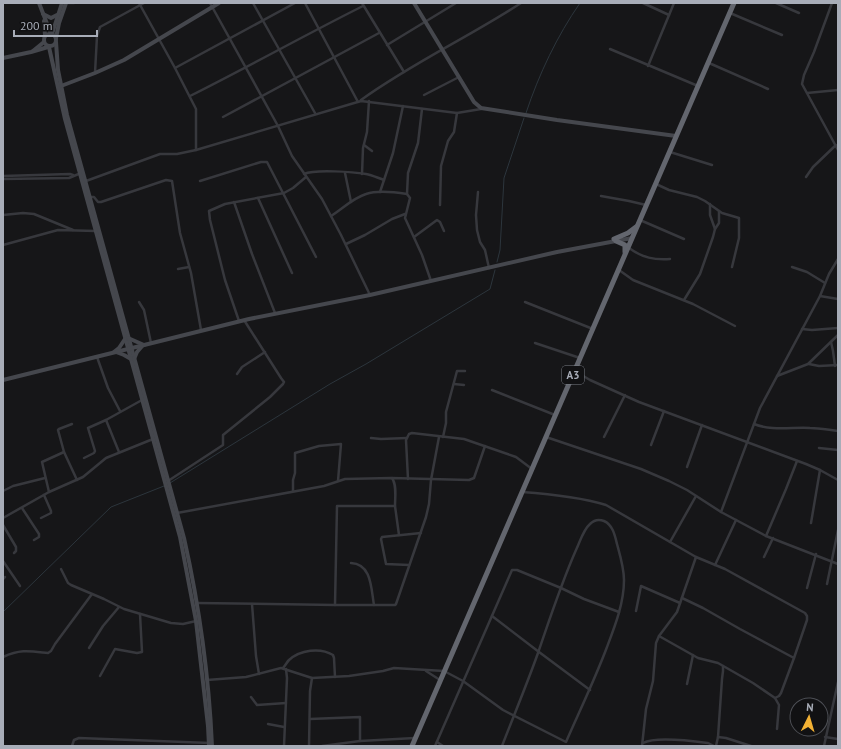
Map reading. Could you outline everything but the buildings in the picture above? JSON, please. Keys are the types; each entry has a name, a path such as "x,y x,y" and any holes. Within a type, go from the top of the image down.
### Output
{"highway":[{"name":"A3","path":"412,746 734,3"},
{"path":"615,240 628,233 639,222"},
{"path":"615,240 625,245 625,254"}],"main road":[{"path":"39,3 51,34 56,40"},
{"path":"51,34 62,3"},
{"path":"66,3 59,23 56,40 56,58 61,86 97,231 130,348 142,400 180,537 196,621 210,745"},
{"path":"61,86 124,60 159,40 211,5 218,3"},
{"path":"416,4 474,102 481,108 676,136"},
{"path":"43,15 49,18 57,15"},
{"path":"43,15 46,35 43,38 44,42 49,47 63,112 82,173 86,181 97,231"},
{"path":"46,35 51,34"},
{"path":"3,58 53,46 56,40"},
{"path":"31,52 44,42"},
{"path":"3,380 275,313 370,295 431,280 633,236"},
{"path":"127,338 144,345"},
{"path":"115,352 127,338"},
{"path":"132,360 144,345"},
{"path":"115,352 132,360 168,481 189,561 206,680 210,745"}],"street":[{"path":"66,3 74,3"},
{"path":"95,73 97,36 100,27 144,3"},
{"path":"253,3 315,113"},
{"path":"175,68 295,3"},
{"path":"305,3 359,101"},
{"path":"387,45 456,3"},
{"path":"359,101 442,49 521,3"},
{"path":"643,3 669,15"},
{"path":"648,66 674,3"},
{"path":"776,3 799,13"},
{"path":"832,3 802,80 802,84 838,150"},
{"path":"140,4 190,96 196,112 196,150"},
{"path":"190,96 245,69 362,4 404,72"},
{"path":"211,5 245,69 278,126 292,156 322,199 346,244 370,295"},
{"path":"730,13 782,35"},
{"path":"223,117 379,33"},
{"path":"610,49 698,86"},
{"path":"708,62 768,89"},
{"path":"424,95 459,77"},
{"path":"807,93 838,90"},
{"path":"86,181 160,154 176,154 196,150 359,101 457,113 481,108"},
{"path":"362,174 364,145 367,132 368,101"},
{"path":"380,192 393,153 403,106"},
{"path":"422,109 418,143 408,173 407,194 410,198 405,218 422,255 431,280"},
{"path":"440,205 441,166 448,140 454,132 457,113"},
{"path":"364,145 372,151"},
{"path":"806,177 813,167 836,145"},
{"path":"670,152 712,165"},
{"path":"200,181 266,162 269,164 316,258"},
{"path":"304,174 311,172 362,174 384,180"},
{"path":"3,177 73,175 82,173"},
{"path":"345,173 351,202"},
{"path":"168,481 222,445 223,435 270,397 283,384 265,352 241,321 225,280 209,214 211,209 234,202 284,193 293,188 306,177"},
{"path":"90,197 94,197 98,202 101,202 166,180 171,180 180,233 189,267 201,330"},
{"path":"656,184 669,190 697,197 719,211 738,217 740,221 739,238 732,268"},
{"path":"331,216 365,194 380,192 407,194"},
{"path":"478,192 476,215 477,230 480,242 485,250 489,268"},
{"path":"601,196 629,200 646,205"},
{"path":"258,198 292,273"},
{"path":"234,202 275,313"},
{"path":"710,204 710,216 715,229"},
{"path":"684,300 700,274 714,237 715,229 719,223 719,211"},
{"path":"3,215 23,213 34,214 74,230"},
{"path":"346,244 392,219 405,214"},
{"path":"414,237 437,220 440,222 444,230"},
{"path":"639,222 684,239"},
{"path":"3,245 50,231 97,231"},
{"path":"628,247 640,255 658,260 670,259"},
{"path":"721,512 754,424 776,376 838,260"},
{"path":"178,269 189,267"},
{"path":"792,267 807,272 825,283"},
{"path":"618,270 632,280 707,310 735,326"},
{"path":"820,296 838,299"},
{"path":"139,302 144,310 151,343"},
{"path":"525,302 593,328"},
{"path":"802,329 812,330 838,328"},
{"path":"776,376 808,364 838,335"},
{"path":"808,364 819,366 836,366 830,342"},
{"path":"535,343 580,358"},
{"path":"236,374 242,367 265,352"},
{"path":"97,357 108,388 120,411"},
{"path":"196,603 335,605 396,604 421,533 428,504 431,480 441,437 446,423 446,412 458,370 465,371"},
{"path":"574,371 590,380 625,395 820,470 838,480"},
{"path":"454,384 464,385"},
{"path":"492,390 555,415"},
{"path":"604,437 625,395"},
{"path":"84,458 95,452 88,428 142,400"},
{"path":"651,445 664,411"},
{"path":"106,420 119,452"},
{"path":"72,424 58,430 64,452 77,480"},
{"path":"754,424 761,427 771,428 811,428 838,431"},
{"path":"687,467 702,425"},
{"path":"371,438 407,438 412,433 464,439 516,457 532,469"},
{"path":"546,437 641,469 687,490 721,512 766,536 816,554 838,564"},
{"path":"3,518 49,492 83,477 106,458 153,438"},
{"path":"407,438 408,479"},
{"path":"294,491 295,453 319,446 341,444 338,481"},
{"path":"177,513 327,485 345,479 460,481 473,479 484,446"},
{"path":"819,448 838,450"},
{"path":"49,492 42,462 64,452"},
{"path":"766,536 797,461"},
{"path":"811,523 820,470"},
{"path":"3,491 13,486 45,478"},
{"path":"394,479 395,506 399,535"},
{"path":"522,492 573,498 606,505 696,557 715,565 805,613 807,620 794,658 781,693 779,696 774,698"},
{"path":"41,518 51,511 44,495"},
{"path":"670,542 696,496"},
{"path":"335,605 337,506 395,506"},
{"path":"22,508 39,534 39,537 34,540"},
{"path":"715,565 736,520"},
{"path":"502,746 539,652 571,561 588,527 594,521 602,521 611,526 615,536 623,571 624,581 619,612 590,690 564,746"},
{"path":"3,525 16,547 14,553"},
{"path":"827,584 838,530"},
{"path":"409,565 388,565 386,563 381,539 382,537 421,533"},
{"path":"764,557 773,538"},
{"path":"807,588 816,554"},
{"path":"642,744 647,703 653,681 656,643 659,636 675,615 696,557"},
{"path":"3,561 20,586"},
{"path":"351,563 360,565 366,570 374,605"},
{"path":"61,569 68,583 71,585 119,607 174,624 183,624 196,621"},
{"path":"435,746 512,570 517,570 584,599 619,612"},
{"path":"636,611 641,586 680,603"},
{"path":"3,657 18,651 50,652 92,594"},
{"path":"682,598 794,658"},
{"path":"252,604 259,674"},
{"path":"89,648 103,626 119,607"},
{"path":"100,676 115,649 137,653 142,652 140,614"},
{"path":"492,616 590,690"},
{"path":"659,636 692,655 715,661 753,683 774,698 778,705 778,729"},
{"path":"284,669 289,660 299,654 312,651 324,652 333,655 335,677"},
{"path":"687,684 692,655"},
{"path":"708,743 715,746 718,737 722,679 724,671 723,666"},
{"path":"206,680 236,678 284,669 312,678 335,677 376,672 394,668 444,671 463,681 503,710 566,742"},
{"path":"284,669 287,674 284,746"},
{"path":"426,670 440,680"},
{"path":"287,674 291,671"},
{"path":"309,746 312,678"},
{"path":"824,746 838,682"},
{"path":"251,696 257,705 286,703"},
{"path":"832,709 838,709"},
{"path":"310,719 360,717 360,741"},
{"path":"268,724 284,727"},
{"path":"643,736 648,740"},
{"path":"718,737 751,746"},
{"path":"72,746 74,740 79,738 210,745"},
{"path":"322,746 360,741 415,738"},
{"path":"825,738 838,739"},
{"path":"642,744 648,740 680,740 708,743 716,742"},
{"path":"437,742 443,746"}],"waterway":[{"path":"526,113 549,56 580,3"},
{"path":"497,262 500,250 504,178 524,118"},
{"path":"170,483 330,384 490,289 495,270"},
{"path":"3,612 111,507 164,486"}]}
